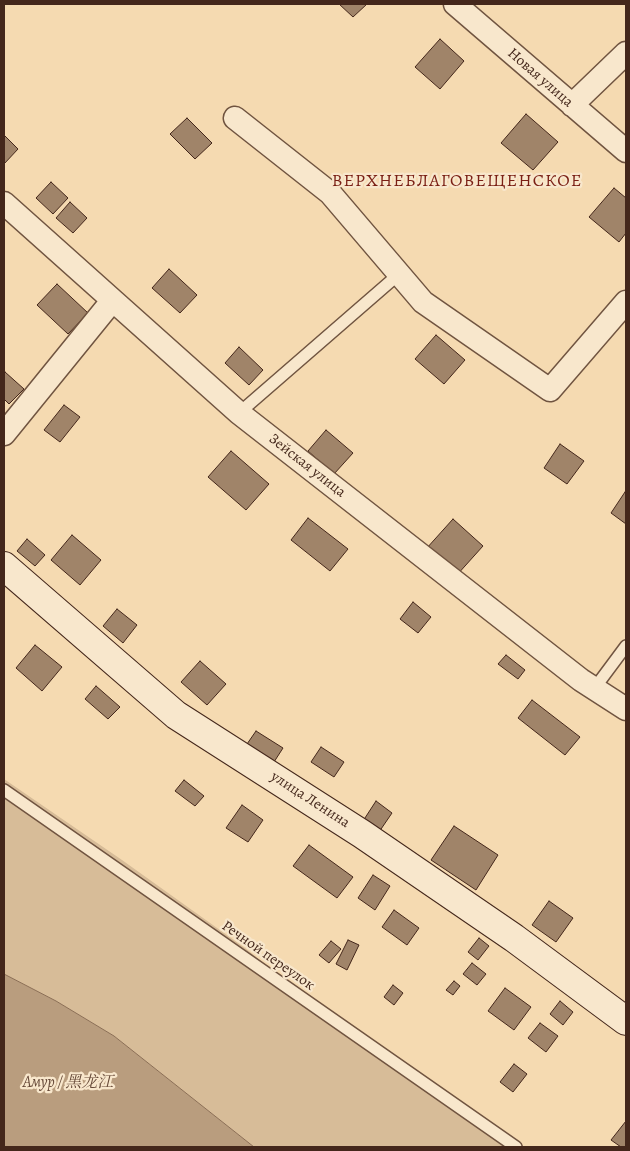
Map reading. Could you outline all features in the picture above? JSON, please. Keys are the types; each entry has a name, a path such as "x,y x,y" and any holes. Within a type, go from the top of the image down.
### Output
{"street":[{"name":"Новая улица","path":"455,4 626,151"},
{"path":"572,105 626,53"},
{"path":"235,118 330,193 423,302 550,390 626,302"},
{"name":"Зейская улица","path":"4,203 239,413 573,674 626,709"},
{"path":"4,434 112,300"},
{"name":"улица Ленина","path":"4,566 176,715 362,834 514,938 626,1021"}],"lane":[{"path":"239,413 399,274"},
{"path":"594,688 626,646"},
{"name":"Речной переулок","path":"4,790 516,1147"}],"shaded area":[{"path":"4,779 245,948 334,1020 471,1109 522,1147 254,1147 114,1036 56,1001 4,974"}],"water":[{"name":"Амур / 黑龙江","path":"4,974 56,1001 114,1036 254,1147 4,1147"}],"building":[{"path":"339,4 367,4 353,17"},
{"path":"440,39 464,61 440,89 415,67"},
{"path":"526,114 558,142 533,170 501,143"},
{"path":"187,118 212,143 195,159 170,134"},
{"path":"4,135 18,149 4,164"},
{"path":"51,182 68,198 53,214 36,198"},
{"path":"614,188 626,198 626,233 619,242 589,217"},
{"path":"70,202 87,218 73,233 56,218"},
{"path":"169,269 197,295 180,313 152,288"},
{"path":"57,284 88,313 68,334 37,305"},
{"path":"436,335 465,360 444,384 415,359"},
{"path":"239,347 263,370 249,385 225,363"},
{"path":"5,372 24,389 9,404 4,399"},
{"path":"64,405 80,417 60,442 44,430"},
{"path":"326,430 353,453 334,474 308,451"},
{"path":"560,444 584,461 567,484 544,468"},
{"path":"231,451 269,484 246,510 208,477"},
{"path":"626,492 626,524 611,513"},
{"path":"308,518 348,549 330,571 291,540"},
{"path":"453,519 483,546 456,576 426,549"},
{"path":"72,535 101,560 80,585 51,560"},
{"path":"27,539 45,555 35,566 17,551"},
{"path":"413,602 431,617 418,633 400,619"},
{"path":"117,609 137,625 123,643 103,626"},
{"path":"35,645 62,667 42,691 16,668"},
{"path":"506,655 525,670 518,679 498,664"},
{"path":"200,661 226,684 207,705 181,682"},
{"path":"96,686 120,707 108,719 85,699"},
{"path":"532,700 580,737 565,755 518,718"},
{"path":"256,731 283,748 274,762 247,744"},
{"path":"321,747 344,762 334,777 311,762"},
{"path":"184,780 204,796 195,806 175,791"},
{"path":"376,801 392,813 379,832 363,821"},
{"path":"242,805 263,820 248,842 226,828"},
{"path":"454,826 498,855 476,890 431,860"},
{"path":"309,845 353,877 337,898 293,866"},
{"path":"373,875 390,886 375,910 358,898"},
{"path":"549,901 573,918 556,942 532,925"},
{"path":"394,910 419,928 407,945 382,927"},
{"path":"479,938 489,946 478,960 468,952"},
{"path":"348,940 359,945 347,970 336,964"},
{"path":"331,941 341,949 329,963 319,955"},
{"path":"472,963 486,974 477,985 463,974"},
{"path":"454,981 460,986 453,995 446,990"},
{"path":"393,985 403,993 394,1005 384,997"},
{"path":"505,988 531,1007 514,1030 488,1011"},
{"path":"560,1001 573,1012 563,1025 550,1014"},
{"path":"540,1023 558,1036 546,1052 528,1038"},
{"path":"514,1064 527,1074 513,1092 500,1082"},
{"path":"626,1121 626,1147 621,1147 611,1140"}],"district":[{"name":"ВЕРХНЕБЛАГОВЕЩЕНСКОЕ","path":"457,182"}]}
